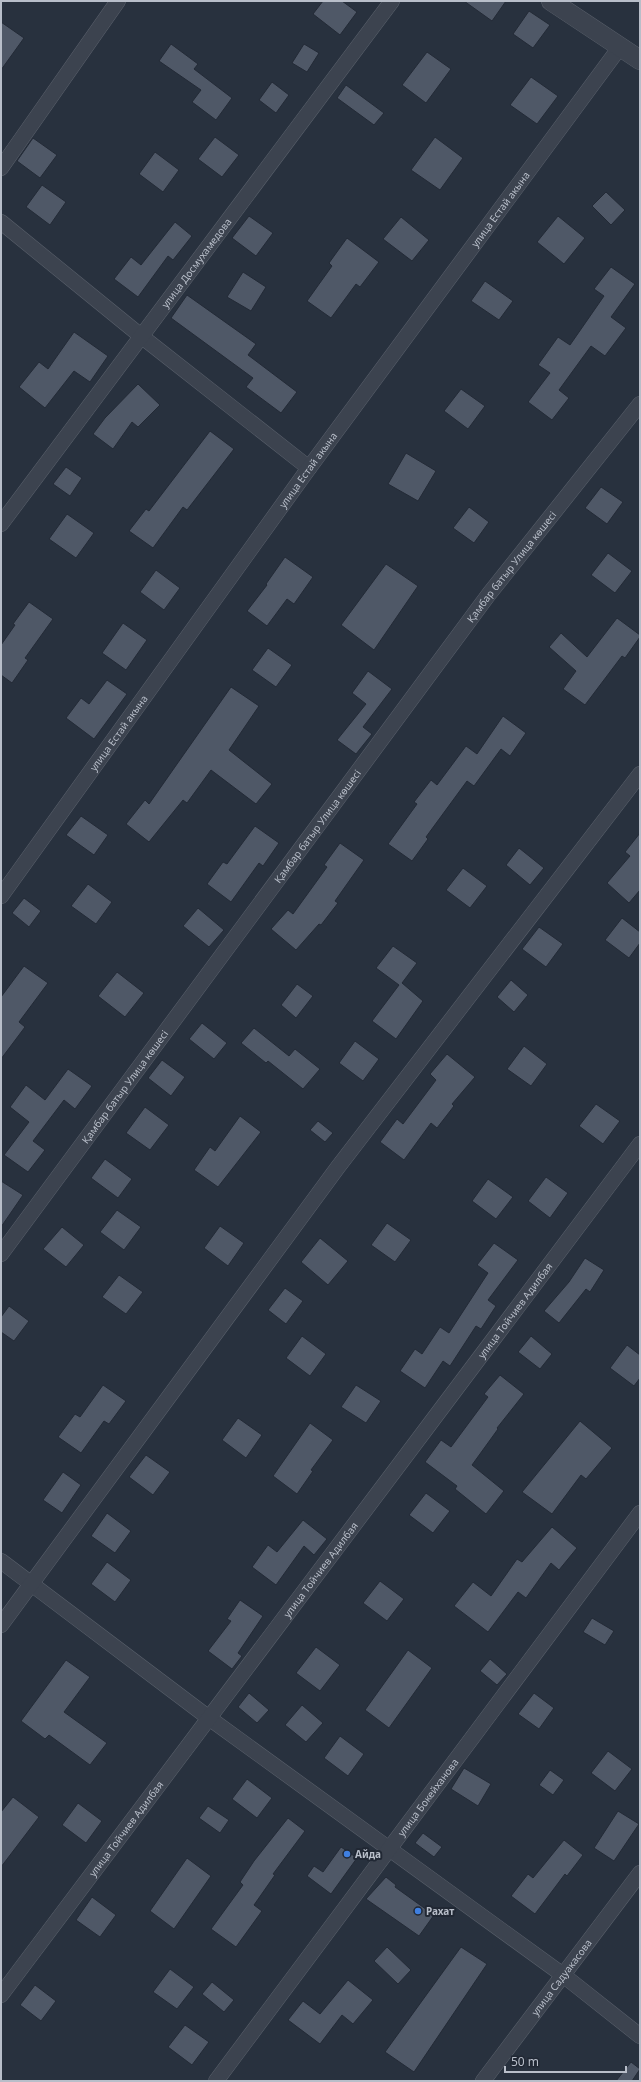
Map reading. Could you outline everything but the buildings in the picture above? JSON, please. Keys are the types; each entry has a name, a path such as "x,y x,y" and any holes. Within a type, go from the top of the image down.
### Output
{"street":[{"path":"1,168 118,1"},
{"name":"улица Досмухамедова","path":"1,524 392,1"},
{"path":"551,1 640,60"},
{"name":"улица Естай акына","path":"1,896 310,468 620,47"},
{"path":"1,222 141,336 310,468"},
{"name":"Қамбар батыр Улица көшесі","path":"1,1254 489,594 640,404"},
{"path":"1,1626 338,1167 640,774"},
{"name":"улица Тойчиев Адилбая","path":"1,1995 640,1144"},
{"name":"улица Бокейханова","path":"216,2081 390,1850 640,1513"},
{"path":"1,1561 209,1718 563,1975 640,2036"},
{"name":"улица Садуакасова","path":"483,2081 640,1873"}],"place":[{"name":"Айда","path":"347,1854"},
{"name":"Рахат","path":"418,1911"}]}
